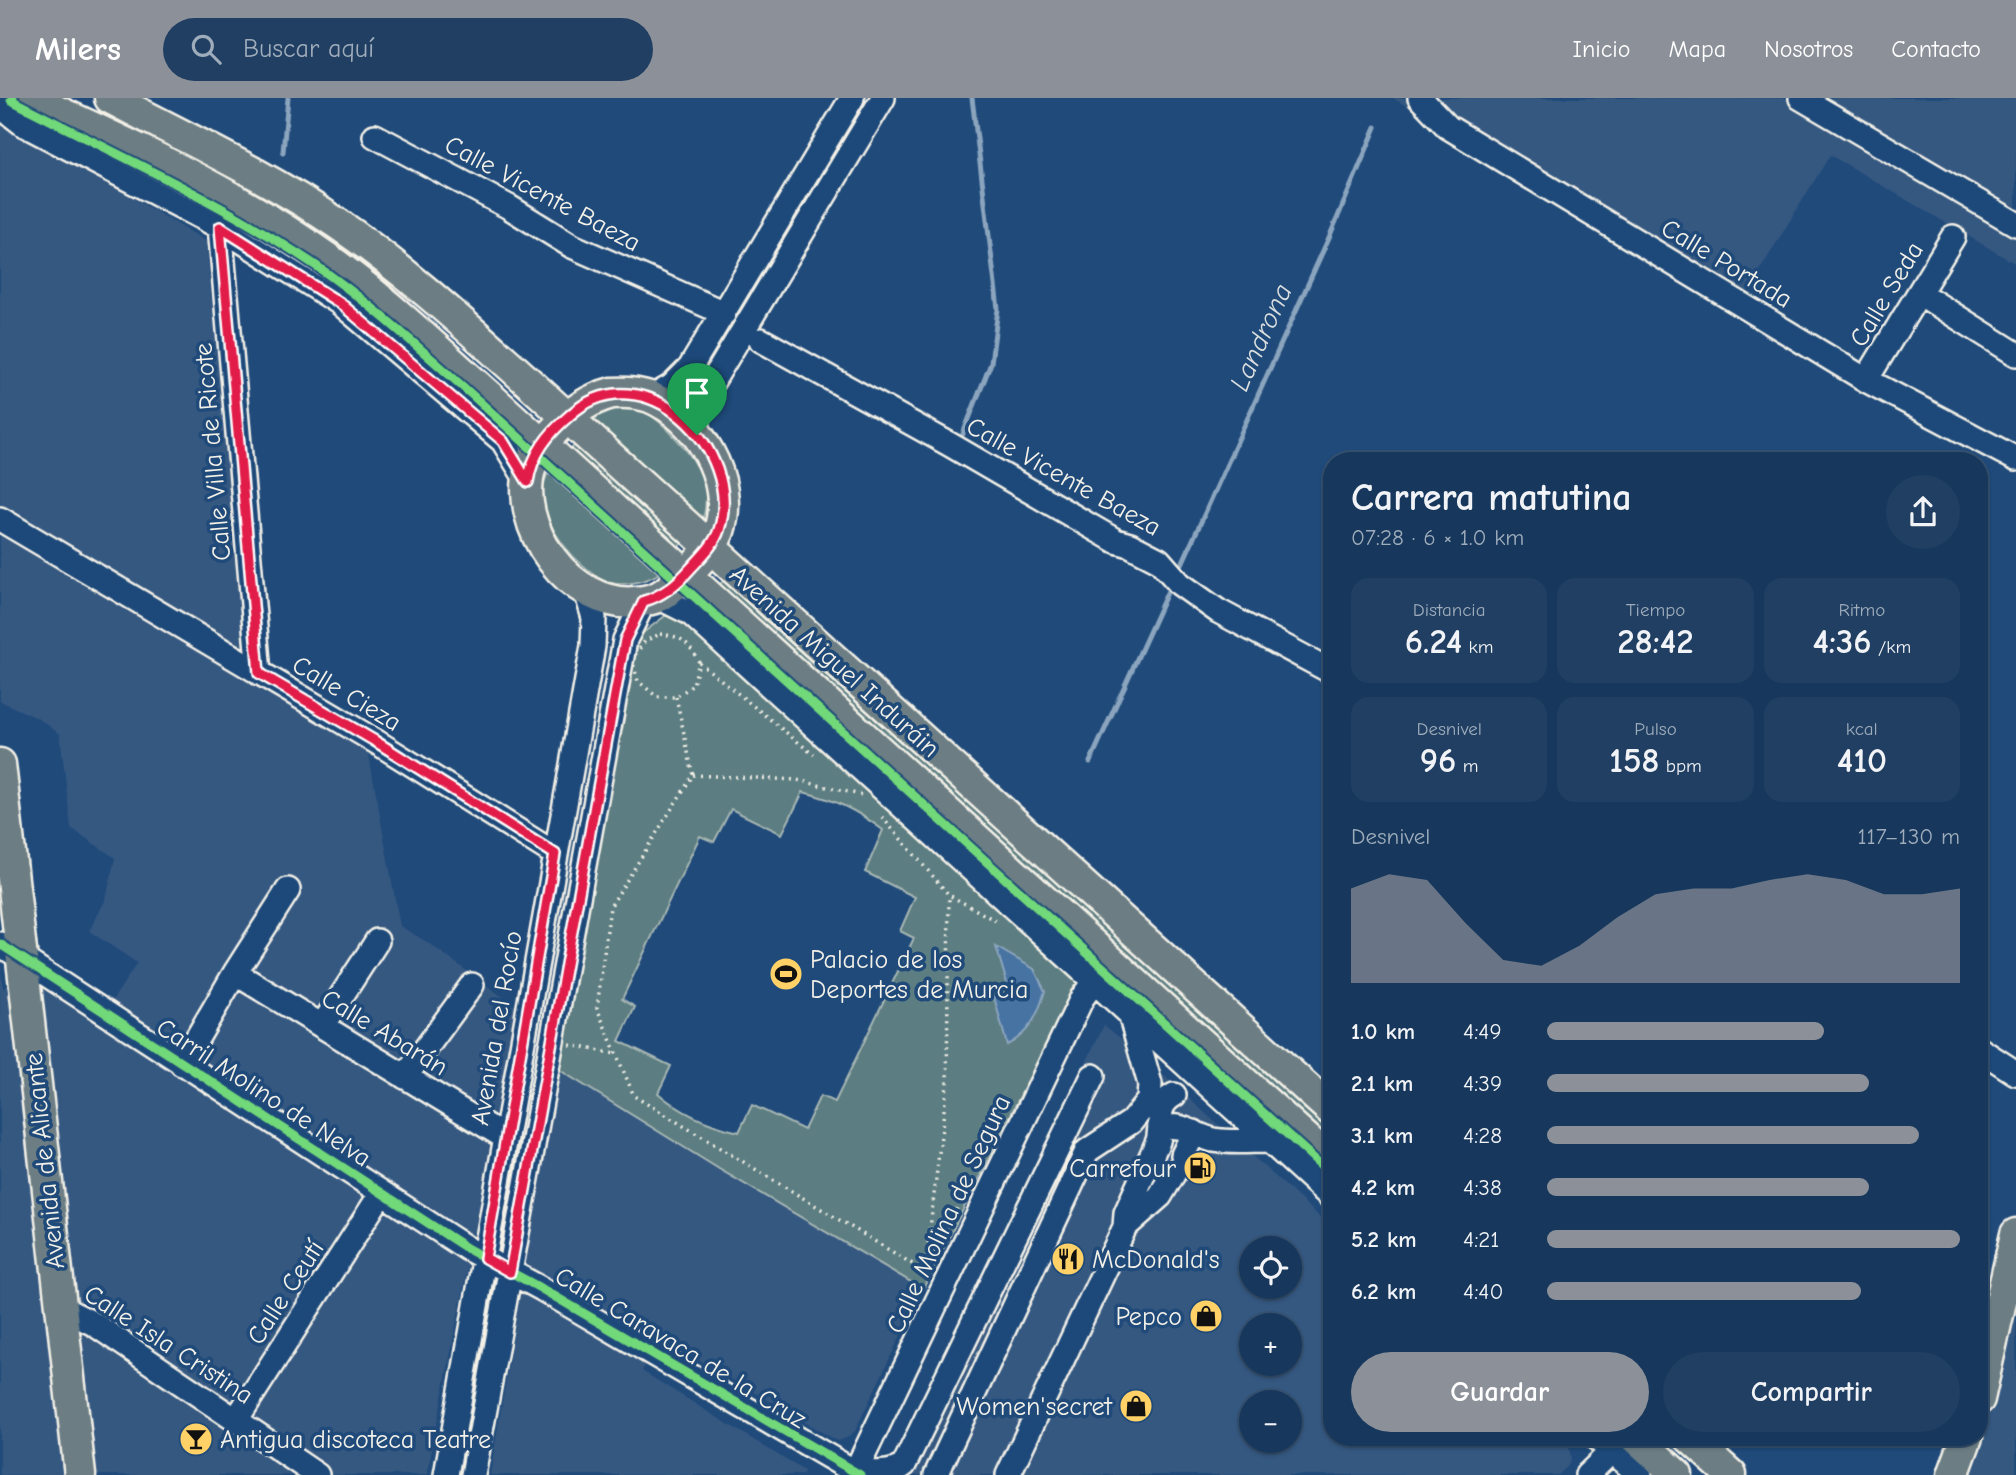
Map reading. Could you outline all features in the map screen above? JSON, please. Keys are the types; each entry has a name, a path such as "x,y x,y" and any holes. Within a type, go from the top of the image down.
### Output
{"main road":[{"name":"Avenida Miguel Induráin","path":"28,98 215,188 303,242 390,309 1323,1154"},
{"name":"Avenida Miguel Induráin","path":"110,98 310,206 355,236 458,320 1323,1103"},
{"path":"612,393 632,393 651,398 672,410 697,435 713,462 721,491 722,518 719,529 710,548 685,574 651,599 617,602 586,591 564,572 539,538 529,505 528,482 531,466 542,445 567,417 589,401 612,393"},
{"name":"Avenida de Alicante","path":"0,764 11,951 60,1307 80,1475"},
{"path":"1988,1359 2015,1239"},
{"path":"1622,1446 1677,1475"},
{"path":"1699,1446 1731,1475"},
{"path":"1953,1475 1964,1446"}],"street":[{"path":"651,398 672,386 690,368 852,98"},
{"path":"697,435 698,412 711,384 883,98"},
{"path":"1801,98 2016,224"},
{"name":"Calle Portada","path":"1432,103 1443,124 1866,380 2016,459"},
{"path":"0,106 23,124 220,227 340,303 503,441 528,482"},
{"name":"Calle Vicente Baeza","path":"375,136 509,207 572,246 724,313"},
{"name":"Calle Villa de Ricote","path":"220,227 259,673"},
{"name":"Calle Seda","path":"1866,380 1953,237"},
{"path":"1919,293 2016,354"},
{"name":"Calle Vicente Baeza","path":"761,340 949,444 1116,541 1159,560 1180,584 1218,611 1323,667"},
{"name":"Calle Cieza","path":"0,520 375,741 555,854"},
{"name":"Avenida del Rocío","path":"446,1475 596,630 586,591"},
{"path":"473,1475 625,640 651,599 690,613 1323,1190"},
{"path":"555,854 562,844 574,842 580,845 586,858"},
{"path":"182,1064 288,890"},
{"path":"322,1026 377,941"},
{"name":"Carril Molino de Nelva","path":"11,951 380,1194 485,1258"},
{"name":"Calle Abarán","path":"235,973 506,1138"},
{"name":"Calle Molina de Segura","path":"856,1474 1082,998 1094,982"},
{"path":"405,1077 472,985"},
{"path":"936,1475 1087,1151 1131,1122 1149,1100 1150,1084 1130,1014"},
{"path":"1988,1055 2016,1073"},
{"path":"856,1474 891,1473 900,1470 904,1465 1093,1076"},
{"path":"1008,1475 1125,1227 1126,1213 1158,1140 1161,1107 1167,1098 1174,1095"},
{"path":"1160,1128 1174,1125 1213,1139 1269,1141"},
{"path":"1125,1227 1160,1196 1194,1132"},
{"name":"Calle Ceutí","path":"236,1420 380,1194"},
{"name":"Calle Caravaca de la Cruz","path":"485,1258 827,1467 856,1474"},
{"name":"Calle Isla Cristina","path":"60,1307 94,1324 317,1475"},
{"path":"918,1475 992,1330"},
{"path":"1587,1475 1611,1446"},
{"path":"1617,1446 1640,1475"}],"path":[{"path":"699,662 693,685 676,696 657,697 638,681 632,659 645,641 660,634 679,637 690,647 699,662 823,762"},
{"path":"676,696 693,775 610,907 597,1008 634,1096 925,1271 947,1085 949,895"},
{"path":"693,775 797,780 864,796 854,788"},
{"path":"881,816 949,895 995,920 1004,929"},
{"path":"552,1042 616,1054"}],"shaded area":[{"path":"1393,98 2016,98 2016,264 1830,155 1737,308"},
{"path":"0,117 25,135 206,241 244,647 363,722 400,926 427,942 518,1008 427,1475 0,1475 0,963 3,989 34,961 106,1010 137,963 89,931 106,899 115,858 71,828 60,734 39,719 0,701"},
{"path":"996,947 1034,969 1045,991 1032,1023 1022,1035 1007,1045 994,997 1010,993"},
{"path":"1104,1025 1140,1054 1323,1220 1323,1446 1568,1446 1571,1458 1568,1466 1558,1475 900,1475 918,1412"},
{"path":"558,1069 719,1169 923,1289 855,1431 847,1438 837,1441 659,1337 642,1371 804,1471 802,1475 490,1475"},
{"path":"2016,1234 2016,1475 1972,1475 1977,1446 1988,1446 1988,1362"}],"green space":[{"path":"636,408 648,414 668,430 686,451 704,482 706,501 703,519 587,419 600,409"},
{"path":"576,443 683,541 677,549 570,451"},
{"path":"548,472 661,572 641,581 619,583 600,579 581,564 550,524 543,500 543,488"},
{"path":"726,579 763,618 1323,1122 1323,1139 716,587"},
{"path":"680,615 1066,966 1077,983 923,1289 719,1169 558,1069 635,639 665,616","holes":["803,792 845,806 883,830 865,872 915,897 900,931 914,938 835,1102 820,1096 804,1130 752,1105 739,1132 696,1118 658,1093 671,1066 619,1041 635,1007 622,999 700,836 714,842 731,809 782,834"]}],"waterway":[{"path":"283,152 288,98"},
{"name":"Landrona","path":"963,434 991,363 998,309 972,98"},
{"name":"Landrona","path":"1182,564 1376,127"},
{"name":"Landrona","path":"1090,762 1171,584"}],"cycle path":[{"path":"13,98 11,100 166,178 242,220 315,265 376,311 471,394 1323,1167"},
{"path":"0,944 468,1249 542,1289 860,1475"}],"place":[{"name":"Palacio de los Deportes de Murcia","path":"786,974"},
{"name":"Carrefour","path":"1200,1168"},
{"name":"McDonald's","path":"1068,1259"},
{"name":"Pepco","path":"1206,1316"},
{"name":"Women'secret","path":"1136,1406"},
{"name":"Antigua discoteca Teatre","path":"196,1439"}],"route":[{"path":"220,227 340,303 503,441 528,482 536,454 548,437 573,411 603,395 621,392 651,398 672,410 697,435 718,475 722,518 710,548 666,592 644,601 625,640 510,1272 485,1258 555,854 375,741 259,673 220,227"}]}
